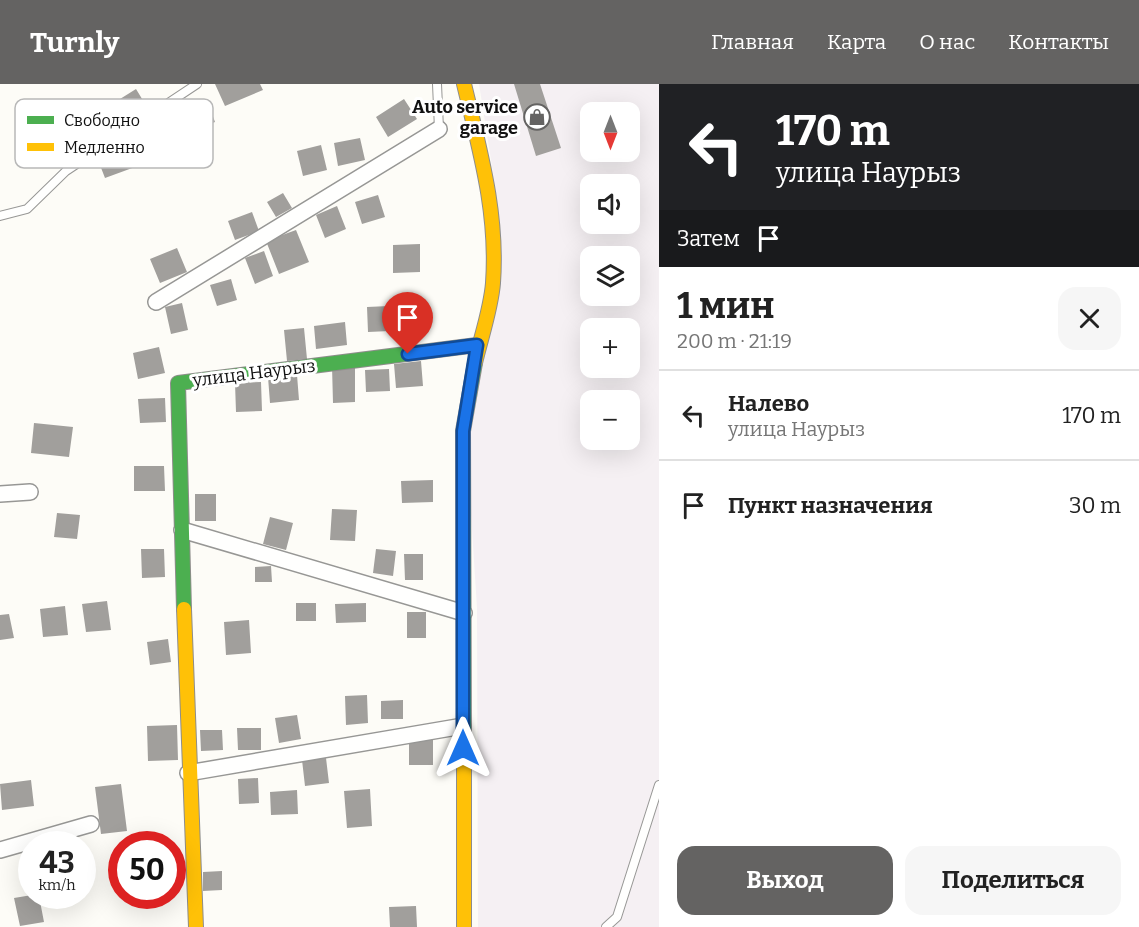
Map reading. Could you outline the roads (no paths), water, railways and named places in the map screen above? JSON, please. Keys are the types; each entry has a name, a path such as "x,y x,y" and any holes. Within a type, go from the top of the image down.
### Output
{"main road":[{"path":"464,84 491,197 494,241 493,285 477,345 463,431 464,927"},
{"name":"улица Наурыз","path":"196,927 188,773 178,382 477,345"}],"street":[{"path":"156,302 439,129"},
{"path":"0,494 30,492"},
{"path":"182,530 464,613"},
{"path":"188,773 463,726"},
{"path":"0,850 91,824"}],"lane":[{"path":"174,99 197,84"},
{"path":"437,84 439,129"},
{"path":"0,216 27,209 71,168"},
{"path":"606,927 617,917 659,785"}],"place":[{"name":"Auto service garage","path":"537,117"}]}
